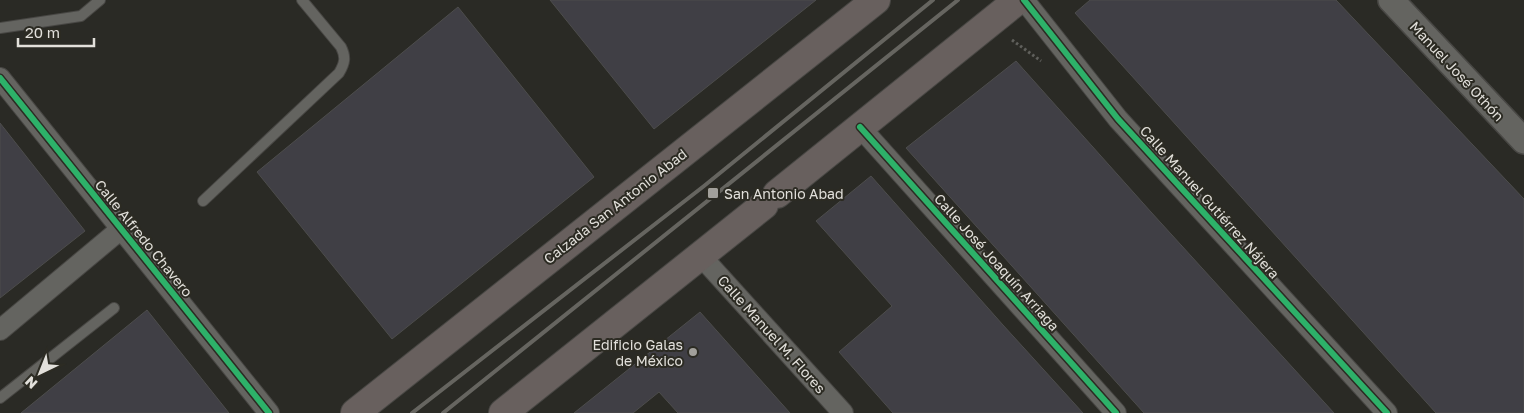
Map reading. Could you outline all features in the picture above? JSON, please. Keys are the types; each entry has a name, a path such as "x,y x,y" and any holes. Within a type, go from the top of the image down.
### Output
{"highway":[{"name":"Calzada San Antonio Abad","path":"356,413 876,0"},
{"path":"503,413 1018,0"}],"street":[{"name":"Calle Manuel Gutiérrez Nájera","path":"1024,0 1118,119 1387,413"},
{"name":"Manuel José Othón","path":"1391,0 1524,141"},
{"name":"Calle Alfredo Chavero","path":"0,78 269,413"},
{"name":"Calle José Joaquín Arriaga","path":"860,127 1116,413"},
{"path":"0,330 121,229"},
{"name":"Calle Manuel M. Flores","path":"700,255 843,413"}],"lane":[{"path":"0,28 81,16 100,0"},
{"path":"203,201 339,73 344,65 345,56 340,47 302,0"},
{"path":"0,398 114,308"}],"building":[{"path":"550,0 816,0 654,129"},
{"path":"1090,0 1336,0 1524,199 1524,413 1436,413 1075,13"},
{"path":"458,7 594,177 392,339 257,172"},
{"path":"1016,61 1334,413 1144,413 906,148"},
{"path":"0,123 85,231 0,298"},
{"path":"871,176 1083,413 893,413 839,352 892,306 816,221"},
{"path":"147,310 229,413 21,413"},
{"name":"Edificio Galas de México","path":"700,312 790,413 678,413 659,392 633,413 574,413"}],"railway":[{"path":"412,413 704,186 933,0"},
{"path":"443,413 958,0"}],"cycle path":[{"path":"1024,0 1118,119 1387,413"},
{"path":"0,78 269,413"},
{"path":"860,127 1116,413"}],"place":[{"name":"San Antonio Abad","path":"713,193"},
{"name":"Edificio Galas de México","path":"693,352"}]}
